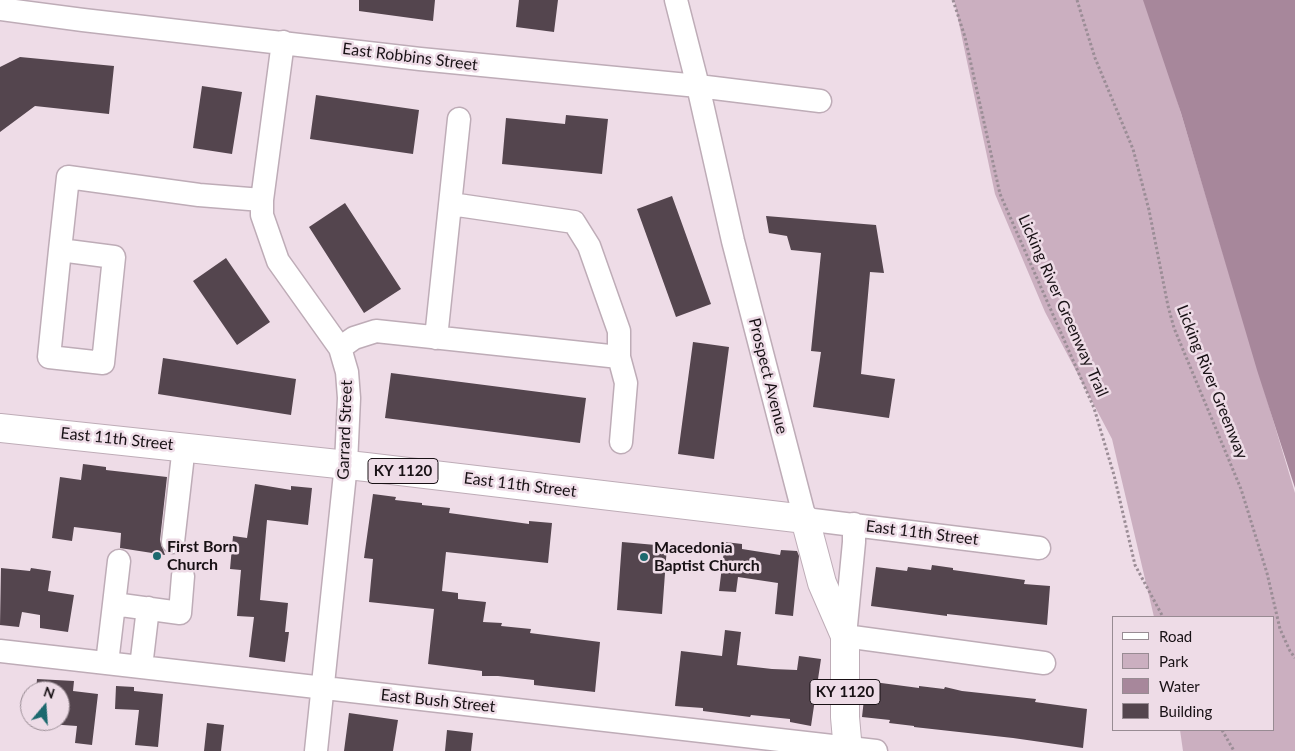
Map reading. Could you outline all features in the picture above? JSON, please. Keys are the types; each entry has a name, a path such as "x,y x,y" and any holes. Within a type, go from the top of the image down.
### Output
{"main road":[{"name":"East 11th Street","path":"0,428 346,464 805,519"},
{"name":"Prospect Avenue","path":"805,519 822,583 845,636 847,749"}],"street":[{"name":"Prospect Avenue","path":"676,0 698,86 733,241 805,519"},
{"name":"East Robbins Street","path":"0,9 420,59 698,86 820,101"},
{"name":"Garrard Street","path":"283,42 262,200 262,215 278,261 340,348 347,372 349,398 346,464 316,751"},
{"path":"436,338 459,119"},
{"path":"60,250 114,258 103,363 49,356 60,250 68,177 199,195 262,200"},
{"path":"451,204 574,222 589,246 618,331 619,357 626,383 621,442"},
{"path":"340,348 354,338 376,331 619,357"},
{"path":"174,542 184,446"},
{"name":"East 11th Street","path":"805,519 1039,548"},
{"path":"854,524 845,636 1044,662"},
{"path":"107,663 119,562"},
{"path":"114,604 180,613 183,576"},
{"path":"141,667 148,608"},
{"name":"East Bush Street","path":"0,651 876,751"}],"path":[{"name":"Licking River Greenway Trail","path":"953,0 965,36 1000,194 1094,408 1114,474 1135,565 1162,616"},
{"name":"Licking River Greenway","path":"1077,0 1097,65 1133,150 1149,210 1174,328 1241,489 1267,573 1280,629 1295,658"},
{"path":"1223,731 1234,751"}],"green space":[{"path":"954,0 1147,0 1295,493 1295,751 1183,751 1180,731 1275,731 1275,616 1154,616 1112,439 1045,312 995,194"}],"water":[{"path":"1143,0 1295,0 1295,488 1257,370 1181,113"}],"building":[{"path":"359,0 435,0 433,21 359,11"},
{"path":"519,0 558,0 554,32 516,27"},
{"path":"20,57 114,66 109,114 35,106 0,132 0,67"},
{"path":"202,86 242,92 232,154 193,148"},
{"path":"316,95 419,110 413,154 310,139"},
{"path":"566,115 608,119 602,174 502,164 506,118 565,124"},
{"path":"672,196 711,304 676,317 637,209"},
{"path":"345,203 401,289 364,313 309,227"},
{"path":"766,216 876,225 884,273 870,272 861,374 895,379 889,418 813,407 821,352 811,351 821,253 791,250 787,236 769,233"},
{"path":"226,258 270,322 237,345 193,281"},
{"path":"693,342 729,347 714,459 678,454"},
{"path":"163,358 296,379 291,415 158,394"},
{"path":"391,373 586,398 580,443 385,418"},
{"path":"83,464 106,467 106,470 167,477 160,540 165,555 120,548 121,533 74,527 72,541 52,538 60,477 81,480"},
{"path":"255,484 291,490 291,486 312,488 308,525 267,520 260,600 288,603 285,632 289,632 285,662 249,657 254,617 237,616 241,570 230,569 233,536 247,538"},
{"path":"373,494 396,497 395,500 422,503 422,505 450,508 449,513 529,524 529,521 552,523 548,563 446,552 442,591 458,593 458,599 486,602 483,622 502,623 501,626 531,629 530,633 600,642 595,692 534,685 534,680 482,676 482,671 428,664 434,609 369,602 373,559 364,558"},
{"name":"Macedonia Baptist Church","path":"622,542 667,546 662,614 617,610"},
{"path":"725,542 742,544 742,549 780,555 781,550 797,551 799,556 793,616 775,614 778,583 738,577 736,592 719,591"},
{"path":"932,565 953,568 953,570 1025,580 1024,584 1050,586 1047,625 947,614 947,616 871,606 876,567 907,571 908,567 931,570"},
{"path":"1,568 30,571 31,568 51,571 48,591 74,595 68,632 40,628 40,615 22,612 19,627 0,625"},
{"path":"725,630 741,632 737,665 797,670 799,656 821,659 811,726 790,722 790,719 751,715 750,717 703,711 703,708 675,706 681,651 722,656"},
{"path":"37,679 74,681 73,691 98,694 92,745 75,743 77,726 70,726 70,681 37,681"},
{"path":"866,681 919,688 919,686 944,689 945,687 962,691 1036,699 1035,702 1087,709 1083,748 914,727 889,723 890,720 862,717"},
{"path":"116,686 134,687 134,691 163,694 158,747 135,745 139,710 115,709"},
{"path":"349,713 398,720 393,751 344,751"},
{"path":"207,723 224,725 221,751 204,751"},
{"path":"447,730 473,733 471,751 445,751"}],"place":[{"name":"First Born Church","path":"157,556"},
{"name":"Macedonia Baptist Church","path":"644,557"}]}
